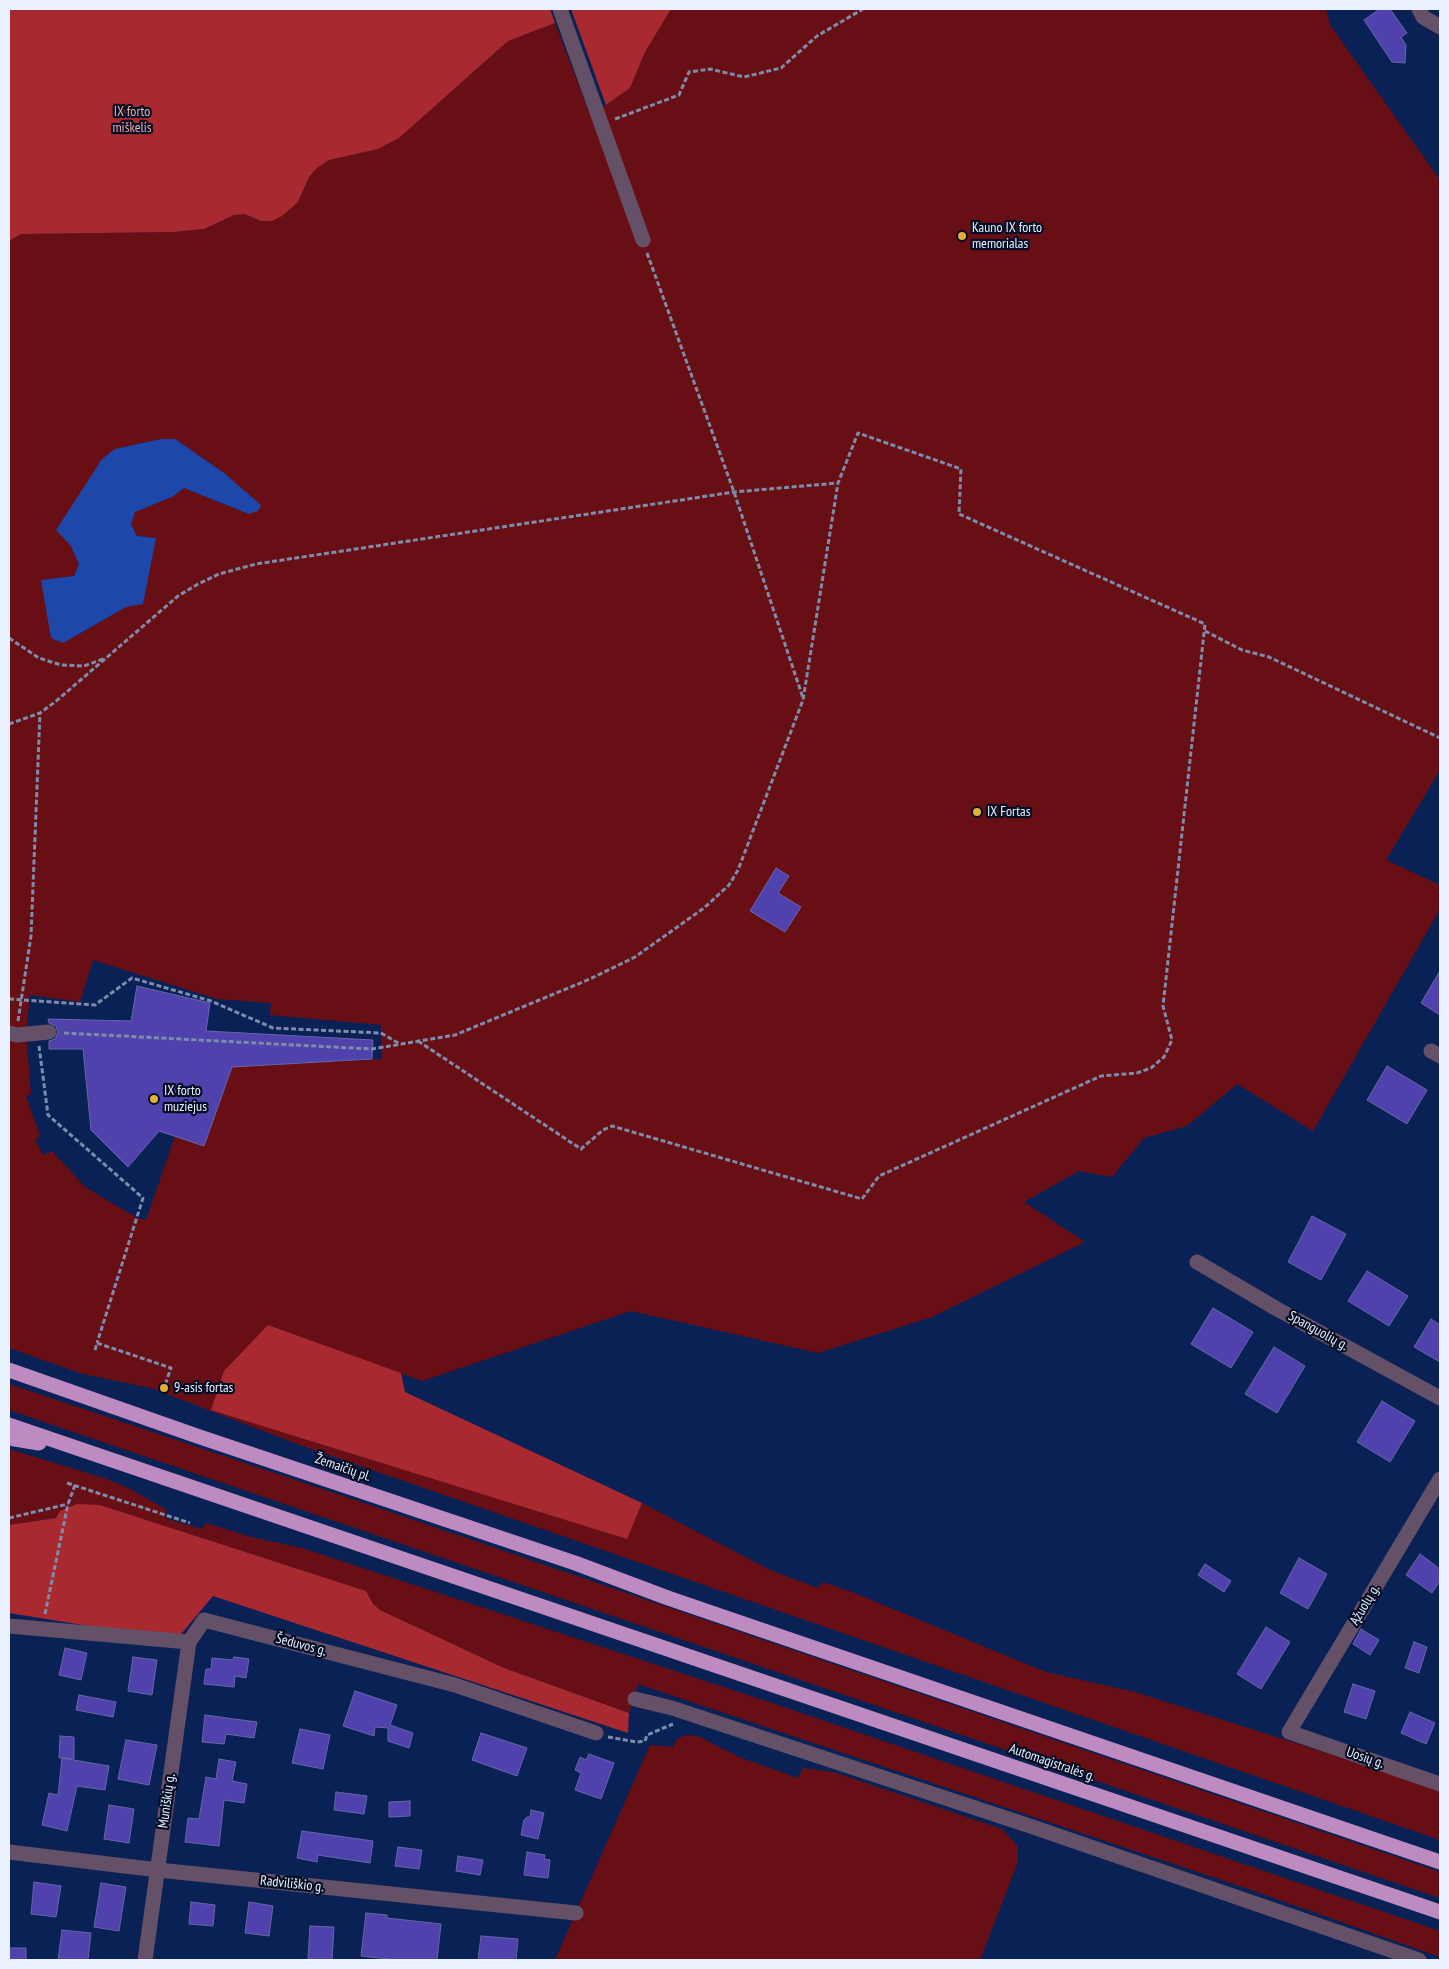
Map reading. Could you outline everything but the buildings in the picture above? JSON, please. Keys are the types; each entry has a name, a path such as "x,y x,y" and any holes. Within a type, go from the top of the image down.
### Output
{"highway":[{"name":"Žemaičių pl.","path":"9,1370 206,1439 575,1563 668,1598 1440,1862"},
{"path":"9,1425 78,1448"},
{"path":"9,1438 78,1448"},
{"name":"Automagistralės g.","path":"78,1448 1440,1912"}],"street":[{"path":"560,9 643,240"},
{"path":"1419,9 1423,18 1440,27"},
{"path":"9,1033 17,1035 43,1033"},
{"name":"Spanguolių g.","path":"1197,1262 1286,1314 1440,1398"},
{"name":"Ąžuolų g.","path":"1289,1732 1440,1479"},
{"name":"Šeduvos g.","path":"189,1642 204,1620 455,1685 596,1733"},
{"path":"9,1626 189,1642"},
{"name":"Muniškių g.","path":"145,1960 189,1642"},
{"path":"634,1699 679,1710 1030,1826 1419,1960"},
{"name":"Uosių g.","path":"1289,1732 1440,1784"},
{"name":"Radviliškio g.","path":"9,1852 158,1870 576,1914"}],"path":[{"path":"601,125 679,95 688,72 710,69 744,77 781,68 817,36 863,9"},
{"path":"643,240 734,492 803,700"},
{"path":"95,1350 143,1198 48,1115 43,1033 372,1049 455,1034 590,979 635,957 718,897 729,885 745,855 803,700 838,483 858,434 961,469 959,514 1206,624 1163,1006 1172,1040 1164,1057 1151,1068 1137,1073 1101,1076 879,1176 862,1199 612,1126 603,1130 581,1149 418,1041"},
{"path":"9,724 40,713 178,596 220,574 256,564 734,492 838,483"},
{"path":"1205,631 1242,650 1268,657 1440,738"},
{"path":"9,638 39,658 61,665 84,666 106,658"},
{"path":"21,1001 31,936 40,713"},
{"path":"9,999 95,1005 132,978 211,1001 273,1028 381,1033 400,1044"},
{"path":"97,1343 171,1368 164,1388"},
{"path":"67,1483 190,1522"},
{"path":"42,1629 68,1504 75,1486"},
{"path":"9,1518 68,1504"},
{"path":"596,1733 632,1742 644,1740 647,1735"}],"shaded area":[{"path":"671,9 1326,9 1330,25 1440,180 1440,770 1386,860 1440,885 1440,909 1313,1131 1237,1084 1187,1126 1144,1138 1112,1177 1079,1171 1024,1202 1085,1242 932,1317 818,1353 631,1311 422,1381 268,1325 627,1538 642,1503 770,1570 818,1588 823,1582 852,1592 1046,1672 1135,1692 1440,1789 1440,1840 300,1445 151,1388 83,1374 9,1348 9,241 21,234 173,232 204,229 234,215 245,214 261,221 298,202 309,177 317,168 329,160 378,149 399,138 508,41 555,23 589,112 606,105 630,88 645,52","holes":["161,439 175,439 224,473 249,514 184,488 172,497 135,512 131,524 137,536 156,538 126,607 74,637 41,580 74,576 79,564 71,546 115,449","93,960 217,999 271,1003 270,1015 381,1025 382,1059 232,1067 204,1146 175,1136 146,1220 137,1218 85,1187 52,1151 43,1155 35,1140 40,1136 26,1096 31,1094 26,1034 30,995 80,1002"]},
{"path":"9,1384 358,1501 1440,1872 1440,1898 9,1410"},
{"path":"9,1449 107,1479 130,1489 167,1510 165,1518 202,1529 206,1523 251,1537 302,1548 775,1704 1440,1931 1440,1957 1260,1893 638,1684 629,1713 504,1668 380,1610 373,1604 366,1591 100,1505 56,1518 9,1525"},
{"path":"686,1735 698,1736 739,1757 798,1778 803,1768 833,1772 1002,1829 1018,1846 1018,1862 980,1960 555,1960 650,1745 673,1747 677,1739"}],"green space":[{"name":"IX forto miškelis","path":"9,9 550,9 555,23 508,41 399,138 378,149 329,160 317,168 309,177 298,202 282,216 272,221 261,221 245,214 234,215 204,229 173,232 21,234 9,241"},
{"path":"571,9 671,9 645,52 630,88 606,105"},
{"path":"268,1325 401,1373 405,1392 642,1503 627,1539 211,1410 224,1371"},
{"path":"77,1504 100,1505 366,1591 373,1604 380,1610 504,1668 629,1713 628,1733 213,1596 176,1640 9,1613 9,1525 56,1518 60,1511"}],"water":[{"path":"161,439 175,439 224,473 261,505 258,511 249,514 184,488 172,497 135,512 131,524 137,536 156,538 143,604 126,607 63,643 51,638 41,580 74,576 79,564 71,546 56,530 102,459 115,449"}],"place":[{"name":"Kauno IX forto memorialas","path":"962,236"},
{"name":"IX Fortas","path":"977,812"},
{"name":"IX forto muziejus","path":"154,1099"},
{"name":"9-asis fortas","path":"164,1388"}]}
